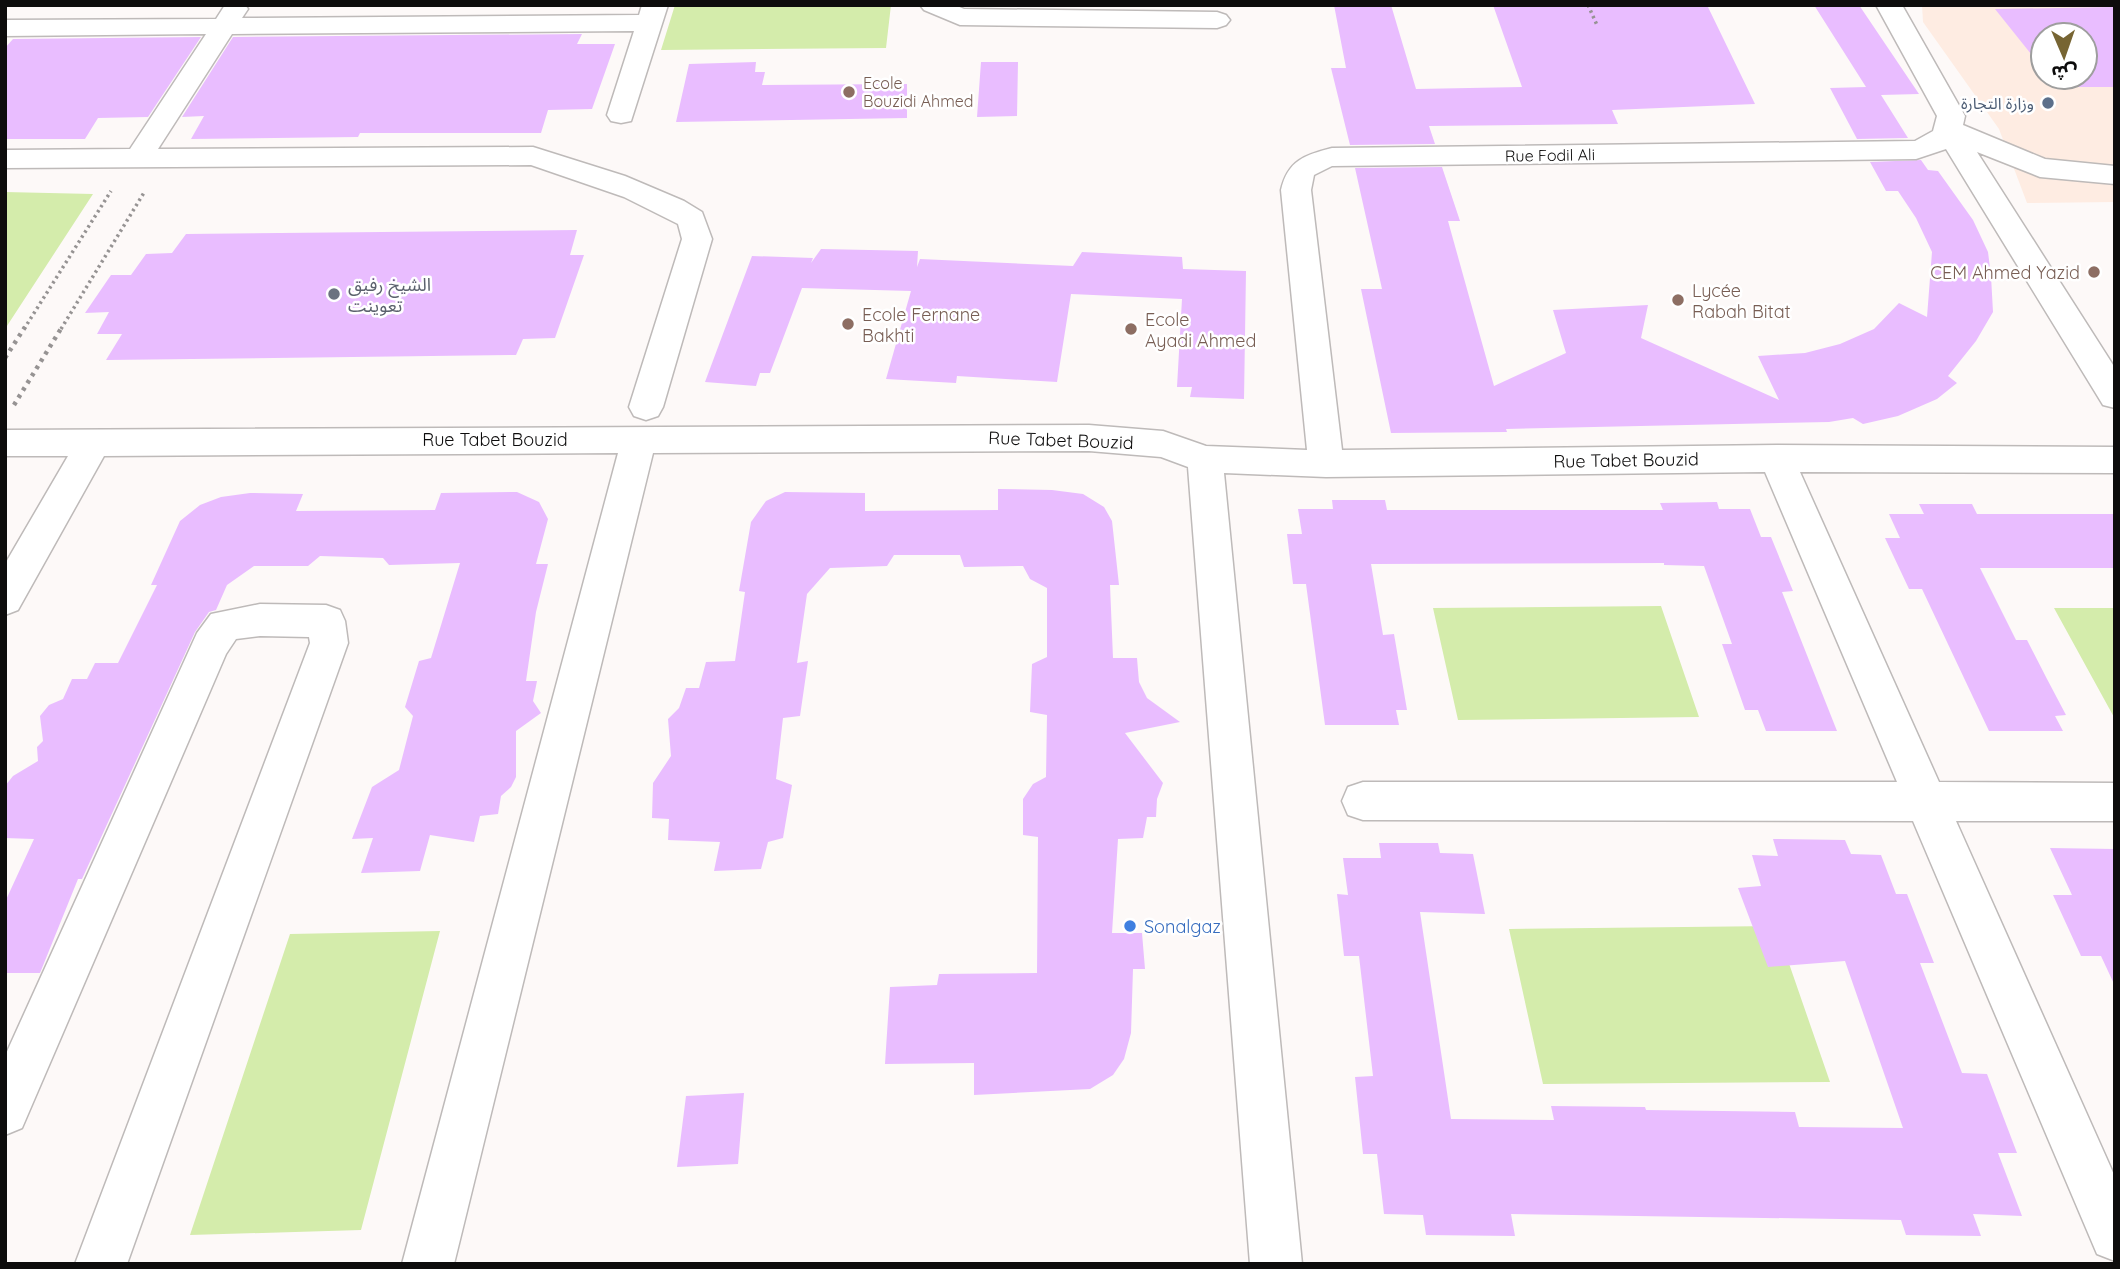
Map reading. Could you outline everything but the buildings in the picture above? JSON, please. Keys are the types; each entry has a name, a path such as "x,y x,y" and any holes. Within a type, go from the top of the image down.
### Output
{"street":[{"path":"933,5 960,17 1217,20"},
{"path":"1889,5 1951,116 1949,130 2115,396"},
{"path":"5,28 231,16 652,14 621,115"},
{"path":"146,158 231,16"},
{"path":"1949,130 2040,168 2115,175"},
{"name":"Rue Fodil Ali","path":"1326,464 1296,190 1298,176 1308,163 1332,157 1916,150 1937,145 1949,130"},
{"path":"5,159 533,156 674,208 691,219 697,239 642,423 428,1264"},
{"name":"Rue Tabet Bouzid","path":"8,447 642,423 1089,438 1163,444 1205,459 1326,464 1777,458 2115,460"},
{"path":"5,599 94,442"},
{"path":"1777,458 2115,1236"},
{"path":"1205,459 1276,1264"},
{"path":"5,1111 211,645 225,625 260,620 326,621 329,643 101,1264"},
{"path":"1363,801 2115,802"}],"path":[{"path":"1588,5 1597,25"},
{"path":"5,358 146,158"},
{"path":"13,408 146,158"}],"shaded area":[{"name":"وزارة التجارة","path":"1922,5 2115,5 2115,202 2027,203 1999,129 1923,22"}],"green space":[{"path":"675,5 891,5 886,48 661,50"},
{"path":"5,192 93,194 5,329"},
{"path":"1661,606 1699,717 1458,720 1433,608"},
{"path":"2054,608 2115,608 2115,719"},
{"path":"1776,926 1830,1082 1543,1084 1509,929"},
{"path":"440,931 361,1230 190,1235 290,934"}],"place":[{"name":"Ecole Bouzidi Ahmed","path":"849,92"},
{"name":"وزارة التجارة","path":"2048,103"},
{"name":"CEM Ahmed Yazid","path":"2094,272"},
{"name":"الشيخ رفيق تعوينت","path":"334,294"},
{"name":"Lycée Rabah Bitat","path":"1678,300"},
{"name":"Ecole Fernane Bakhti","path":"848,324"},
{"name":"Ecole Ayadi Ahmed","path":"1131,329"},
{"name":"Sonalgaz","path":"1130,926"}]}
